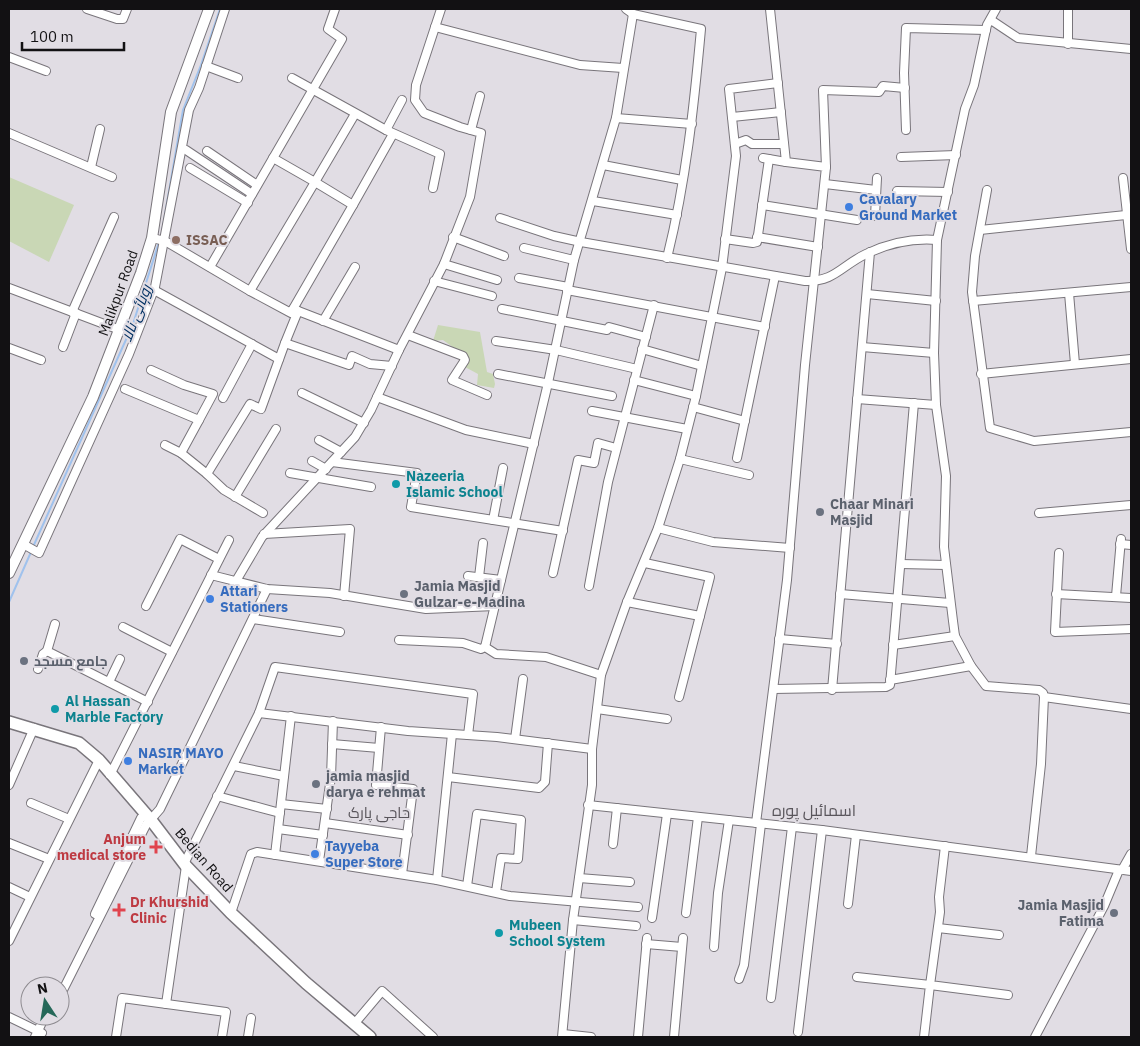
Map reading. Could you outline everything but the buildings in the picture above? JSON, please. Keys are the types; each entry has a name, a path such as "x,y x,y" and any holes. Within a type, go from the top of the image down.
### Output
{"main road":[{"name":"Bedian Road","path":"9,722 79,743 99,760 185,865 230,913 306,983 370,1037"}],"street":[{"path":"88,9 117,20 123,19 128,9"},
{"name":"Malikpur Road","path":"9,573 12,558 25,545 51,490 100,400 120,330 154,238 171,112 183,106 210,9"},
{"path":"25,545 39,553 100,400 129,354 154,290 165,241 183,106 206,66 225,9"},
{"path":"210,267 342,39 328,30 335,9"},
{"path":"236,581 264,534 317,479 364,423 399,350 444,264 470,197 481,132 424,113 415,100 416,85 441,9"},
{"path":"770,9 786,162"},
{"path":"996,9 986,30 974,84 965,109 937,240 934,353 936,405 946,476 944,547 950,603 956,636 971,666 986,686 1039,690 1043,693 1041,764 1031,856"},
{"path":"1068,9 1068,44"},
{"path":"485,647 556,350 574,260 581,242 616,118 630,11 701,29 692,124 677,215 667,258"},
{"path":"991,20 1018,38 1131,49"},
{"path":"436,27 580,65 623,68"},
{"path":"906,130 906,28 986,30"},
{"path":"9,57 46,70"},
{"path":"206,66 238,78"},
{"path":"292,78 390,132 440,154 433,188"},
{"path":"590,1037 562,1036 573,920 592,785 592,749 601,675 658,528 680,459 696,396 722,268 736,156 729,90 778,83"},
{"path":"739,979 744,964 790,548 814,281 822,216 826,167 823,90 880,92 883,86 905,88"},
{"path":"471,130 480,96"},
{"path":"207,474 250,404 261,409 296,310 390,132 402,100"},
{"path":"732,118 781,112"},
{"path":"250,292 355,114"},
{"path":"616,118 692,124"},
{"path":"90,167 100,129"},
{"path":"9,133 112,177"},
{"path":"735,144 746,140 752,144 784,144"},
{"path":"186,150 252,194"},
{"path":"207,151 257,185"},
{"path":"901,157 956,155"},
{"path":"273,158 353,205"},
{"path":"725,239 755,243 762,205 766,159 826,167"},
{"path":"603,165 682,180"},
{"path":"190,168 248,203"},
{"path":"875,216 877,178"},
{"path":"1123,178 1131,249"},
{"path":"825,184 876,190"},
{"path":"987,190 975,256 973,301 981,374 990,428 1034,442 1131,432"},
{"path":"897,191 948,192"},
{"path":"593,201 677,215"},
{"path":"762,205 822,216 857,220"},
{"path":"980,230 1126,215"},
{"path":"63,347 74,312 114,217"},
{"path":"500,218 554,236 581,242 722,268 814,281 828,278 870,252 895,242 916,238 937,240"},
{"path":"453,237 504,256"},
{"path":"757,237 818,248"},
{"path":"154,238 165,241 250,292 291,313 296,310"},
{"path":"524,248 574,260"},
{"path":"832,690 870,252"},
{"path":"444,264 497,280"},
{"path":"324,321 354,267"},
{"path":"737,458 775,276"},
{"path":"519,278 765,327"},
{"path":"434,281 492,296"},
{"path":"973,301 1131,287"},
{"path":"9,288 120,330"},
{"path":"154,290 279,359"},
{"path":"1069,293 1075,364"},
{"path":"867,294 936,301"},
{"path":"589,586 608,482 654,306"},
{"path":"502,309 562,319 646,337"},
{"path":"296,310 399,350"},
{"path":"408,335 463,356 466,360 452,380 487,395"},
{"path":"496,342 556,350 637,369"},
{"path":"285,343 349,365 352,356 370,364 392,366"},
{"path":"223,398 252,344"},
{"path":"862,346 934,353"},
{"path":"9,348 41,360"},
{"path":"642,349 702,366"},
{"path":"981,374 1131,359"},
{"path":"151,370 184,385 213,394 181,453"},
{"path":"498,374 612,396"},
{"path":"634,380 696,396"},
{"path":"125,389 199,420"},
{"path":"302,393 364,423"},
{"path":"377,397 466,430 534,444"},
{"path":"857,399 936,405"},
{"path":"774,689 832,690 886,687 890,684 914,403"},
{"path":"693,408 744,421"},
{"path":"592,410 687,430"},
{"path":"236,497 276,429"},
{"path":"319,440 341,452"},
{"path":"553,573 578,460 594,463 598,443 616,448"},
{"path":"166,445 181,453 236,497 263,512"},
{"path":"680,459 749,475"},
{"path":"312,461 326,469"},
{"path":"332,462 417,473 411,507 563,531"},
{"path":"493,520 503,468"},
{"path":"290,472 317,479 371,486"},
{"path":"51,490 62,496"},
{"path":"1039,513 1131,505"},
{"path":"658,528 713,542 790,548"},
{"path":"264,534 350,529 344,596"},
{"path":"146,606 180,539 219,559"},
{"path":"110,775 229,540"},
{"path":"1116,596 1121,542 1131,546"},
{"path":"479,577 483,543"},
{"path":"1059,553 1054,632 1131,629"},
{"path":"645,563 710,577 679,697"},
{"path":"901,564 946,565"},
{"path":"211,575 267,589 344,596 426,609 495,606"},
{"path":"468,576 501,580"},
{"path":"65,976 148,818 160,810 267,589"},
{"path":"840,594 950,603"},
{"path":"1056,594 1131,598"},
{"path":"628,602 700,616"},
{"path":"253,619 340,632"},
{"path":"38,669 47,651 56,624"},
{"path":"123,628 172,652"},
{"path":"893,645 956,636"},
{"path":"779,639 837,644"},
{"path":"400,640 463,643 481,649 485,647 496,654 546,657 601,675"},
{"path":"47,651 148,702"},
{"path":"110,682 120,658"},
{"path":"890,680 971,666"},
{"path":"166,1004 185,865 259,713 275,667 473,694 468,735"},
{"path":"515,739 523,679"},
{"path":"1044,698 1131,709"},
{"path":"597,710 667,719"},
{"path":"259,713 381,727 515,739 592,749"},
{"path":"275,855 291,716"},
{"path":"319,860 331,776 333,721"},
{"path":"381,727 376,785 413,789 402,874"},
{"path":"9,785 34,728"},
{"path":"437,880 452,734"},
{"path":"448,777 539,788 545,782 548,743"},
{"path":"332,744 379,748"},
{"path":"9,940 99,760"},
{"path":"234,766 284,776"},
{"path":"217,796 280,813"},
{"path":"31,803 69,819"},
{"path":"281,804 327,809"},
{"path":"588,805 822,830 1031,856 1131,871"},
{"path":"613,844 618,808"},
{"path":"467,886 477,814 521,820 518,859 501,858 496,892"},
{"path":"652,918 667,814"},
{"path":"686,913 698,817"},
{"path":"714,947 718,893 729,820"},
{"path":"324,823 408,835"},
{"path":"771,998 792,827"},
{"path":"278,829 323,835"},
{"path":"798,1032 822,830"},
{"path":"848,904 856,835"},
{"path":"9,842 49,859"},
{"path":"924,1037 938,928 945,846"},
{"path":"230,913 251,854 257,852 319,860 437,880 510,896 638,907"},
{"path":"1035,1037 1131,854"},
{"path":"70,976 126,858"},
{"path":"579,878 630,882"},
{"path":"9,887 30,897"},
{"path":"573,920 636,926"},
{"path":"938,928 999,935"},
{"path":"674,1037 683,938"},
{"path":"638,1037 646,941 682,947"},
{"path":"857,977 1008,995"},
{"path":"355,1023 382,991 433,1037"},
{"path":"116,1037 122,998 226,1012 222,1037"},
{"path":"9,1017 39,1035"},
{"path":"248,1037 251,1018"}],"green space":[{"path":"9,177 74,205 49,262 9,241"},
{"path":"438,325 480,332 487,372 493,374 494,388 477,385 478,374 465,367 468,360 463,352 458,351 443,340 433,341"}],"waterway":[{"name":"روہائی نالا","path":"161,238 183,110 220,9"},
{"name":"روہائی نالا","path":"33,547 133,324 159,242"},
{"name":"روہائی نالا","path":"9,602 31,552"}],"place":[{"name":"Cavalary Ground Market","path":"849,207"},
{"name":"ISSAC","path":"176,240"},
{"name":"Nazeeria Islamic School","path":"396,484"},
{"name":"Chaar Minari Masjid","path":"820,512"},
{"name":"Jamia Masjid Gulzar-e-Madina","path":"404,594"},
{"name":"Attari Stationers","path":"210,599"},
{"name":"جامع مسجد","path":"24,661"},
{"name":"Al Hassan Marble Factory","path":"55,709"},
{"name":"NASIR MAYO Market","path":"128,761"},
{"name":"jamia masjid darya e rehmat","path":"316,784"},
{"name":"Anjum medical store","path":"156,847"},
{"name":"Tayyeba Super Store","path":"315,854"},
{"name":"Dr Khurshid Clinic","path":"119,910"},
{"name":"Jamia Masjid Fatima","path":"1114,913"},
{"name":"Mubeen School System","path":"499,933"}],"district":[{"name":"اسمائیل پورہ","path":"814,810"},
{"name":"حاجی پارک","path":"379,812"}]}
